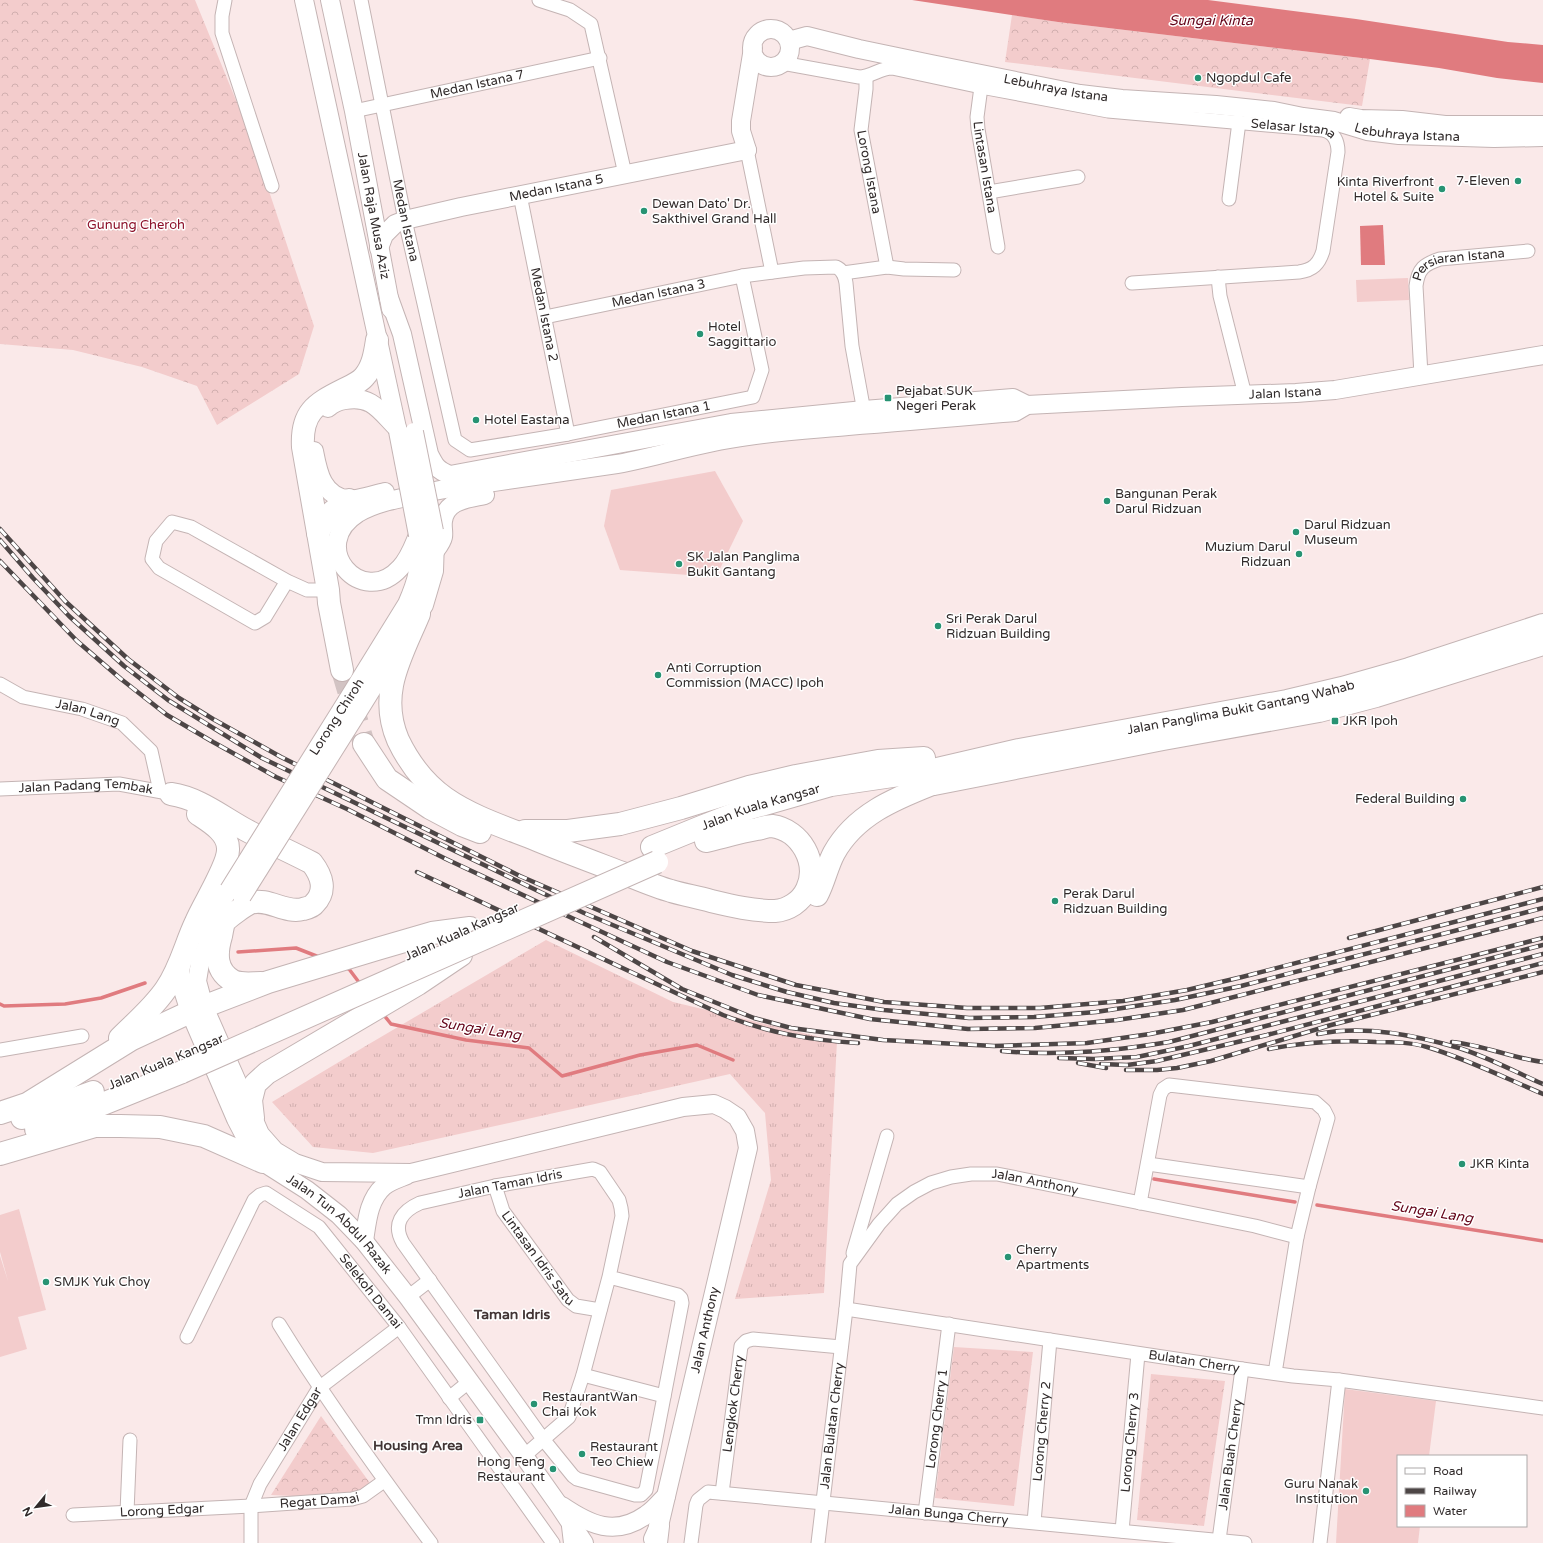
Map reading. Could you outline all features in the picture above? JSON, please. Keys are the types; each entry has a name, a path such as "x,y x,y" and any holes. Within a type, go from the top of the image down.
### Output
{"highway":[{"path":"342,670 329,603 303,447 304,427 313,410 322,400 358,383 364,378 372,365 377,340"},
{"path":"318,534 330,512 349,500"},
{"path":"419,614 393,674 390,693 392,715 398,738 409,760 425,781 446,798 470,812 513,830 670,891 739,907 774,911 784,910 796,903 804,896 810,884 811,871 809,856 800,842 786,832 772,826 706,841"},
{"name":"Jalan Panglima Bukit Gantang Wahab","path":"933,777 1019,750 1315,694 1409,669 1543,625"},
{"name":"Jalan Panglima Bukit Gantang Wahab","path":"933,777 1163,739 1319,711 1402,689 1543,644"},
{"path":"364,744 387,779 430,808 462,825 561,866 684,908 766,923 782,922 806,910 818,893 825,871 834,852 847,834 863,819 933,777"},
{"path":"513,830 568,831 620,824 749,787 796,776 878,761 1019,750"},
{"name":"Jalan Kuala Kangsar","path":"0,1124 29,1116 111,1086 179,1058 470,928 654,854 706,841 790,811 933,777"},
{"name":"Jalan Kuala Kangsar","path":"0,1140 63,1120 182,1072 492,935 654,854 701,827 747,809 831,785 933,777"},
{"path":"166,793 184,796 220,814 245,830 312,863 319,872 323,882 318,899 313,906 298,911 289,911 261,901 244,906 225,922 217,949 217,958 220,968 234,980 245,984 268,982"},
{"path":"96,1060 151,1009 167,988 182,960 195,923 226,862 229,849 225,838 217,828 166,793"},
{"path":"0,1113 27,1104 132,1038 268,982 432,933 470,928"},
{"path":"253,1118 251,1100 255,1084 267,1073 418,984 492,935"},
{"path":"0,1154 95,1126 160,1127 204,1136 263,1162"}],"main road":[{"name":"Jalan Raja Musa Aziz","path":"304,0 377,340 403,430"},
{"name":"Jalan Raja Musa Aziz","path":"330,0 354,111 389,298 403,430"},
{"path":"772,29 778,30 787,38 790,44 789,54 759,76 749,121 747,150 741,131 741,121 753,48 756,37 761,33 772,29"},
{"name":"Lebuhraya Istana","path":"778,30 804,30 840,44"},
{"name":"Lebuhraya Istana","path":"790,44 796,39 808,36 939,66 1080,94 1122,99 1216,105 1274,111 1334,121 1367,131 1413,136 1543,138"},
{"path":"753,48 759,62 776,65"},
{"name":"Lebuhraya Istana","path":"1274,111 1301,110 1361,119 1402,120 1444,125 1543,125"},
{"path":"1361,119 1401,128 1413,136"},
{"name":"Medan Istana 5","path":"379,248 384,236 390,229 395,224 405,220 461,207 747,150"},
{"path":"389,298 402,334 429,454 433,463 440,471 450,475 731,423 865,417"},
{"name":"Jalan Istana","path":"865,417 1015,412 1027,405 1335,390 1543,355"},
{"path":"620,464 435,490 372,506 358,513 344,525 338,537 337,550 344,568 353,576 367,582 380,582 398,570 426,533 403,430 370,402 355,398 342,400 332,404 320,417 314,431 313,442 318,473 322,482 330,492 349,500 436,482 456,480 649,446 731,423"},
{"path":"435,551 443,538 445,511 451,505 462,499 552,482 620,464 748,436 865,417"},
{"name":"Lorong Chiroh","path":"235,893 352,707 424,605 434,571 435,551 426,533"},
{"name":"Lorong Chiroh","path":"352,707 414,590 426,533"},
{"name":"Jalan Tun Abdul Razak","path":"197,1010 200,963 207,946 225,922 235,893"},
{"name":"Jalan Tun Abdul Razak","path":"235,893 190,946 182,960 180,972 182,987 197,1010 236,1119 248,1144 263,1162 307,1190 340,1214 364,1241 408,1297 524,1456 558,1504 573,1535 584,1543"},
{"path":"197,1010 260,1134 276,1151 295,1164 322,1172 411,1173"},
{"name":"Jalan Anthony","path":"411,1173 683,1107 714,1104 737,1116 745,1131 748,1148 656,1537"},
{"path":"364,1241 368,1215 372,1202 385,1186 411,1173"},
{"path":"558,1504 595,1525 606,1527 622,1526 636,1521 648,1514 667,1495"}],"street":[{"path":"225,0 222,16 222,33 272,186"},
{"name":"Medan Istana","path":"361,0 405,220 454,440"},
{"path":"539,0 570,10 592,24 624,174"},
{"name":"Medan Istana 7","path":"354,111 600,58"},
{"path":"776,65 866,77"},
{"name":"Selasar Istana","path":"866,77 886,68 892,68 981,87 1108,110 1328,130 1336,140 1338,152 1323,251 1317,265 1312,269 1299,272 1218,277"},
{"name":"Lorong Istana","path":"866,77 861,130 888,267"},
{"name":"Lintasan Istana","path":"981,87 977,117 998,247"},
{"path":"1229,199 1239,122"},
{"path":"747,150 772,272"},
{"path":"989,192 1078,177"},
{"name":"Medan Istana 2","path":"520,195 568,434"},
{"name":"Persiaran Istana","path":"1421,375 1416,286 1417,277 1422,268 1430,262 1440,259 1528,251"},
{"name":"Medan Istana 3","path":"545,318 742,276 830,266 840,269 843,274"},
{"path":"865,417 852,346 846,283 843,274 888,267 904,269 954,270"},
{"name":"Medan Istana 1","path":"454,440 470,450 568,434 753,397 762,370 742,276"},
{"path":"1132,283 1218,277 1220,296 1245,395"},
{"path":"287,581 265,617 255,623 159,568 152,559 156,541 172,522 192,527 287,581 308,590 328,590"},
{"name":"Jalan Lang","path":"0,684 23,697 82,709 122,723 151,751 166,793"},
{"name":"Jalan Padang Tembak","path":"0,789 119,784 166,793"},
{"path":"0,1050 82,1036"},
{"path":"1140,1203 1160,1095 1163,1089 1169,1085 1315,1102 1324,1110 1328,1118 1297,1237 1275,1374"},
{"path":"846,1309 850,1264 887,1136"},
{"path":"1148,1164 1309,1187"},
{"name":"Jalan Taman Idris","path":"524,1456 569,1417 583,1375 609,1277 622,1216 622,1208 620,1200 600,1172 593,1168 495,1186 420,1203 410,1208 401,1217 398,1227 400,1238 543,1439"},
{"name":"Jalan Anthony","path":"850,1264 879,1224 897,1204 914,1192 931,1183 951,1177 971,1174 997,1174 1255,1226 1297,1237"},
{"name":"Lintasan Idris Satu","path":"495,1186 501,1208 568,1300 576,1306 600,1310"},
{"name":"Selekoh Damai","path":"187,1337 254,1200 260,1195 266,1193 319,1227 398,1327 553,1543"},
{"path":"543,1439 577,1479 635,1495 641,1495 646,1490 682,1303 681,1298 678,1295 609,1277"},
{"path":"408,1297 430,1280"},
{"name":"Bulatan Cherry","path":"846,1309 1275,1374 1338,1380 1543,1408"},
{"name":"Jalan Bulatan Cherry","path":"818,1543 846,1309"},
{"path":"279,1324 319,1388 384,1481 431,1543"},
{"name":"Lorong Cherry 1","path":"925,1513 948,1324"},
{"name":"Jalan Edgar","path":"251,1543 251,1506 260,1484 319,1388 398,1327"},
{"name":"Lengkok Cherry","path":"722,1493 741,1346 746,1341 753,1339 841,1347"},
{"name":"Lorong Cherry 2","path":"1034,1522 1050,1340"},
{"name":"Lorong Cherry 3","path":"1122,1531 1138,1354"},
{"name":"Jalan Buah Cherry","path":"1219,1540 1242,1369"},
{"path":"583,1375 664,1396"},
{"path":"1320,1543 1338,1380"},
{"path":"449,1398 470,1381"},
{"path":"127,1512 130,1440"},
{"name":"Regat Damai","path":"251,1506 358,1498 384,1481"},
{"name":"Jalan Bunga Cherry","path":"691,1543 698,1500 708,1492 1245,1543"},
{"name":"Lorong Edgar","path":"73,1515 251,1506"}],"green space":[{"name":"Gunung Cheroh","path":"0,0 195,0 251,137 314,326 299,374 217,425 197,386 142,367 73,350 0,344"},
{"path":"1012,15 1058,22 1370,59 1362,106 1005,62"},
{"path":"1408,278 1409,300 1357,302 1356,280"},
{"path":"715,471 743,521 716,577 620,570 604,526 611,490"},
{"path":"546,940 673,1002 837,1041 824,1293 735,1299 771,1180 765,1113 730,1074 373,1153 313,1147 272,1102"},
{"path":"19,1209 46,1310 18,1317 27,1349 0,1357 0,1256 8,1281 0,1252 0,1215"},
{"path":"954,1347 1033,1352 1014,1506 935,1498"},
{"path":"1151,1374 1225,1381 1204,1526 1137,1520"},
{"path":"1345,1389 1436,1401 1429,1455 1397,1455 1397,1527 1420,1527 1418,1543 1336,1543"},
{"path":"321,1416 378,1494 357,1499 271,1495"}],"water":[{"name":"Sungai Kinta","path":"912,0 1208,0 1356,19 1508,42 1543,45 1543,83 1497,78 1439,68 1370,59 1058,22"},
{"path":"1383,225 1385,265 1361,265 1360,226"}],"waterway":[{"name":"Sungai Lang","path":"238,952 296,948 319,957"},
{"name":"Sungai Lang","path":"346,968 349,969 361,985"},
{"name":"Sungai Lang","path":"0,1004 4,1006 65,1004 101,998 145,983"},
{"name":"Sungai Lang","path":"383,1014 391,1024 466,1040 529,1048 562,1076 640,1055 697,1045 733,1060"},
{"name":"Sungai Lang","path":"1154,1179 1295,1202"},
{"name":"Sungai Lang","path":"1317,1205 1543,1241"}],"tunnel":[{"path":"342,670 364,744"}],"railway":[{"path":"0,529 65,601 128,659 179,698 213,719 281,757 520,876 692,951 796,985 884,1002 967,1008 1040,1008 1123,1001 1187,990 1242,977 1543,899"},
{"path":"0,540 69,616 124,666 168,700 262,758 584,913 732,975 787,992 834,1003 884,1010 969,1018 1034,1017 1096,1012 1175,1000 1241,986 1543,908"},
{"path":"0,561 77,641 121,679 167,715 213,742 276,777 347,809 446,859 574,919 667,962 758,995 870,1019 968,1029 1035,1028 1117,1020 1183,1010 1543,918"},
{"path":"417,872 723,1015 757,1027 789,1035 858,1043"},
{"path":"1349,938 1543,887"},
{"path":"594,937 682,989 754,1018 791,1028 883,1040 994,1046 1087,1043 1150,1034 1212,1022 1543,938"},
{"path":"1002,1051 1044,1053 1086,1052 1169,1042 1543,945"},
{"path":"1059,1058 1094,1059 1137,1057 1189,1046 1543,954"},
{"path":"1101,1064 1127,1065 1157,1061 1267,1035 1543,963"},
{"path":"1126,1070 1157,1070 1177,1068 1211,1061 1331,1025 1543,972"},
{"path":"1318,1034 1336,1031 1371,1031 1407,1035 1459,1048 1491,1060 1543,1084"},
{"path":"1269,1049 1309,1043 1336,1041 1395,1042 1414,1044 1457,1057 1543,1094"},
{"path":"1452,1042 1543,1062"},
{"path":"1078,1063 1106,1068"}],"place":[{"name":"Ngopdul Cafe","path":"1198,78"},
{"name":"7-Eleven","path":"1518,181"},
{"name":"Kinta Riverfront Hotel & Suite","path":"1442,189"},
{"name":"Dewan Dato' Dr. Sakthivel Grand Hall","path":"644,211"},
{"name":"Hotel Saggittario","path":"700,334"},
{"name":"Pejabat SUK Negeri Perak","path":"888,398"},
{"name":"Hotel Eastana","path":"476,420"},
{"name":"Bangunan Perak Darul Ridzuan","path":"1107,501"},
{"name":"Darul Ridzuan Museum","path":"1296,532"},
{"name":"Muzium Darul Ridzuan","path":"1299,554"},
{"name":"SK Jalan Panglima Bukit Gantang","path":"679,564"},
{"name":"Sri Perak Darul Ridzuan Building","path":"938,626"},
{"name":"Anti Corruption Commission (MACC) Ipoh","path":"658,675"},
{"name":"JKR Ipoh","path":"1335,721"},
{"name":"Federal Building","path":"1463,799"},
{"name":"Perak Darul Ridzuan Building","path":"1055,901"},
{"name":"JKR Kinta","path":"1462,1164"},
{"name":"Cherry Apartments","path":"1008,1257"},
{"name":"SMJK Yuk Choy","path":"46,1282"},
{"name":"RestaurantWan Chai Kok","path":"534,1404"},
{"name":"Tmn Idris","path":"480,1420"},
{"name":"Restaurant Teo Chiew","path":"582,1454"},
{"name":"Hong Feng Restaurant","path":"553,1469"},
{"name":"Guru Nanak Institution","path":"1366,1491"}],"district":[{"name":"Taman Idris","path":"512,1314"},
{"name":"Housing Area","path":"418,1445"}]}
